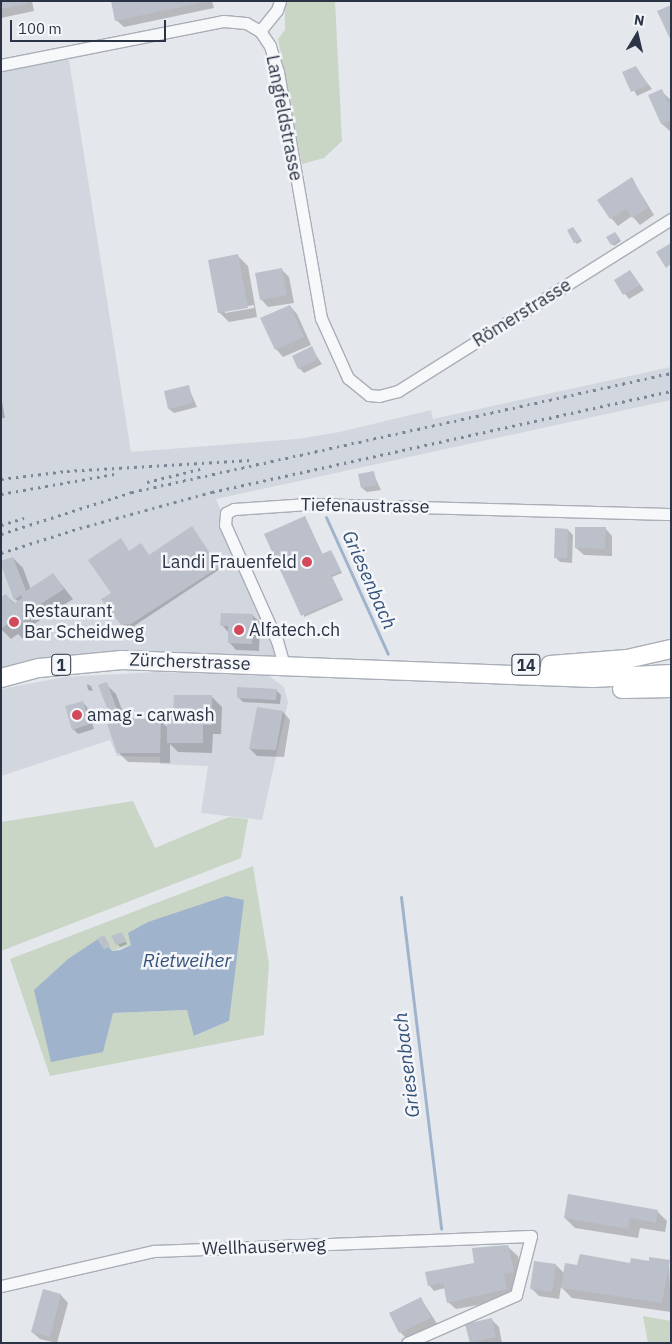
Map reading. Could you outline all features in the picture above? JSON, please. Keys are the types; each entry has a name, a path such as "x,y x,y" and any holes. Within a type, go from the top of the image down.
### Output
{"main road":[{"name":"14","path":"380,670 450,664 590,664 671,649"},
{"name":"Zürcherstrasse","path":"1,678 39,668 122,660 380,670"},
{"name":"14","path":"380,670 478,684 671,688"},
{"name":"1","path":"380,670 594,678 671,674"}],"street":[{"path":"1,65 223,21 246,23 260,31 277,10 280,1"},
{"name":"Langfeldstrasse","path":"260,31 275,59 321,318 348,378 369,395"},
{"name":"Römerstrasse","path":"369,395 379,396 398,391 671,219"},
{"name":"Tiefenaustrasse","path":"284,665 277,641 225,525 226,512 234,509 308,504 671,514"},
{"name":"Wellhauserweg","path":"1,1286 154,1251 531,1236 516,1295 407,1343"}],"shaded area":[{"path":"35,58 69,60 131,452 297,439 340,432 431,410 433,419 671,367 671,400 216,499 284,665 170,661 1,678 1,65"},
{"path":"157,672 269,676 284,687 288,702 262,820 201,813 208,766 160,764 160,757 117,756 110,740 1,776 1,689 65,677"}],"green space":[{"path":"285,1 335,1 342,141 324,158 302,164 278,39 285,30"},
{"path":"133,801 155,848 229,817 248,819 241,858 1,951 1,822"},
{"path":"253,866 269,964 264,1035 50,1076 10,959","holes":["98,940 104,949 112,951 131,945 229,1021 195,1036 188,1010 113,1013"]},
{"path":"643,1316 671,1321 671,1343 648,1343"}],"water":[{"name":"Rietweiher","path":"226,896 244,900 229,1021 194,1036 187,1010 113,1013 103,1052 51,1062 34,990 68,959 98,939 104,949 109,947 112,951 120,950 131,945 128,933 148,922"}],"building":[{"path":"1,1 27,1 27,4 1,9"},
{"path":"111,1 205,1 205,2 115,21"},
{"path":"671,5 671,41 657,11"},
{"path":"636,66 648,85 631,92 622,72"},
{"path":"662,89 668,103 671,102 671,120 661,124 648,95"},
{"path":"632,177 648,208 632,218 626,209 610,219 597,200"},
{"path":"573,227 581,239 574,243 567,230"},
{"path":"615,232 620,239 611,245 606,237"},
{"path":"671,243 671,264 666,268 656,252"},
{"path":"238,254 248,308 218,313 208,260"},
{"path":"282,268 287,295 260,300 255,273"},
{"path":"630,270 640,285 623,295 614,280"},
{"path":"290,305 304,337 275,350 260,318"},
{"path":"312,346 318,359 298,369 292,356"},
{"path":"189,385 193,403 168,409 164,391"},
{"path":"374,471 377,485 361,488 358,474"},
{"name":"Landi Frauenfeld","path":"305,516 322,554 331,550 341,571 331,575 342,598 301,616 264,534"},
{"path":"192,526 219,567 131,624 121,625 101,599 111,593 88,560 121,538 129,551 141,543 149,555"},
{"path":"575,527 606,527 605,549 575,548"},
{"path":"555,528 568,529 567,558 554,558"},
{"path":"13,557 26,591 53,573 64,589 22,616 25,620 12,630 8,624 1,629 1,597 6,594 13,604 22,598 21,595 14,600 1,561"},
{"path":"221,613 253,614 252,644 228,643 228,626 220,626"},
{"path":"107,682 120,718 161,719 160,753 117,753 105,718 111,718 98,685"},
{"path":"237,687 277,689 276,700 237,698"},
{"path":"174,695 212,695 212,725 203,725 203,743 167,743 167,714 173,715"},
{"name":"amag - carwash","path":"83,701 90,724 72,730 65,706"},
{"path":"257,707 283,711 276,750 249,749"},
{"path":"122,932 126,942 116,945 111,936"},
{"path":"104,935 110,946 104,949 97,939"},
{"path":"568,1194 658,1210 656,1223 630,1218 628,1229 564,1218"},
{"path":"508,1245 514,1272 504,1274 507,1289 447,1303 443,1283 428,1286 425,1272 474,1263 472,1248"},
{"path":"580,1254 630,1263 631,1258 649,1261 649,1257 670,1260 662,1303 561,1288 565,1263 577,1265"},
{"path":"534,1261 556,1264 552,1292 530,1289"},
{"path":"43,1289 61,1294 50,1337 31,1332"},
{"path":"421,1297 431,1318 399,1333 389,1313"},
{"path":"492,1318 496,1337 470,1343 465,1324"}],"waterway":[{"name":"Griesenbach","path":"326,517 388,654"},
{"name":"Griesenbach","path":"401,897 441,1229"}],"railway":[{"path":"1,534 132,492 671,373"},
{"path":"1,553 80,528 212,492 671,391"},
{"path":"1,479 67,471 251,460"},
{"path":"147,482 200,469"},
{"path":"1,494 115,474"},
{"path":"1,525 24,518"}],"place":[{"name":"Landi Frauenfeld","path":"307,562"},
{"name":"Restaurant Bar Scheidweg","path":"14,622"},
{"name":"Alfatech.ch","path":"239,630"},
{"name":"amag - carwash","path":"77,715"}]}
